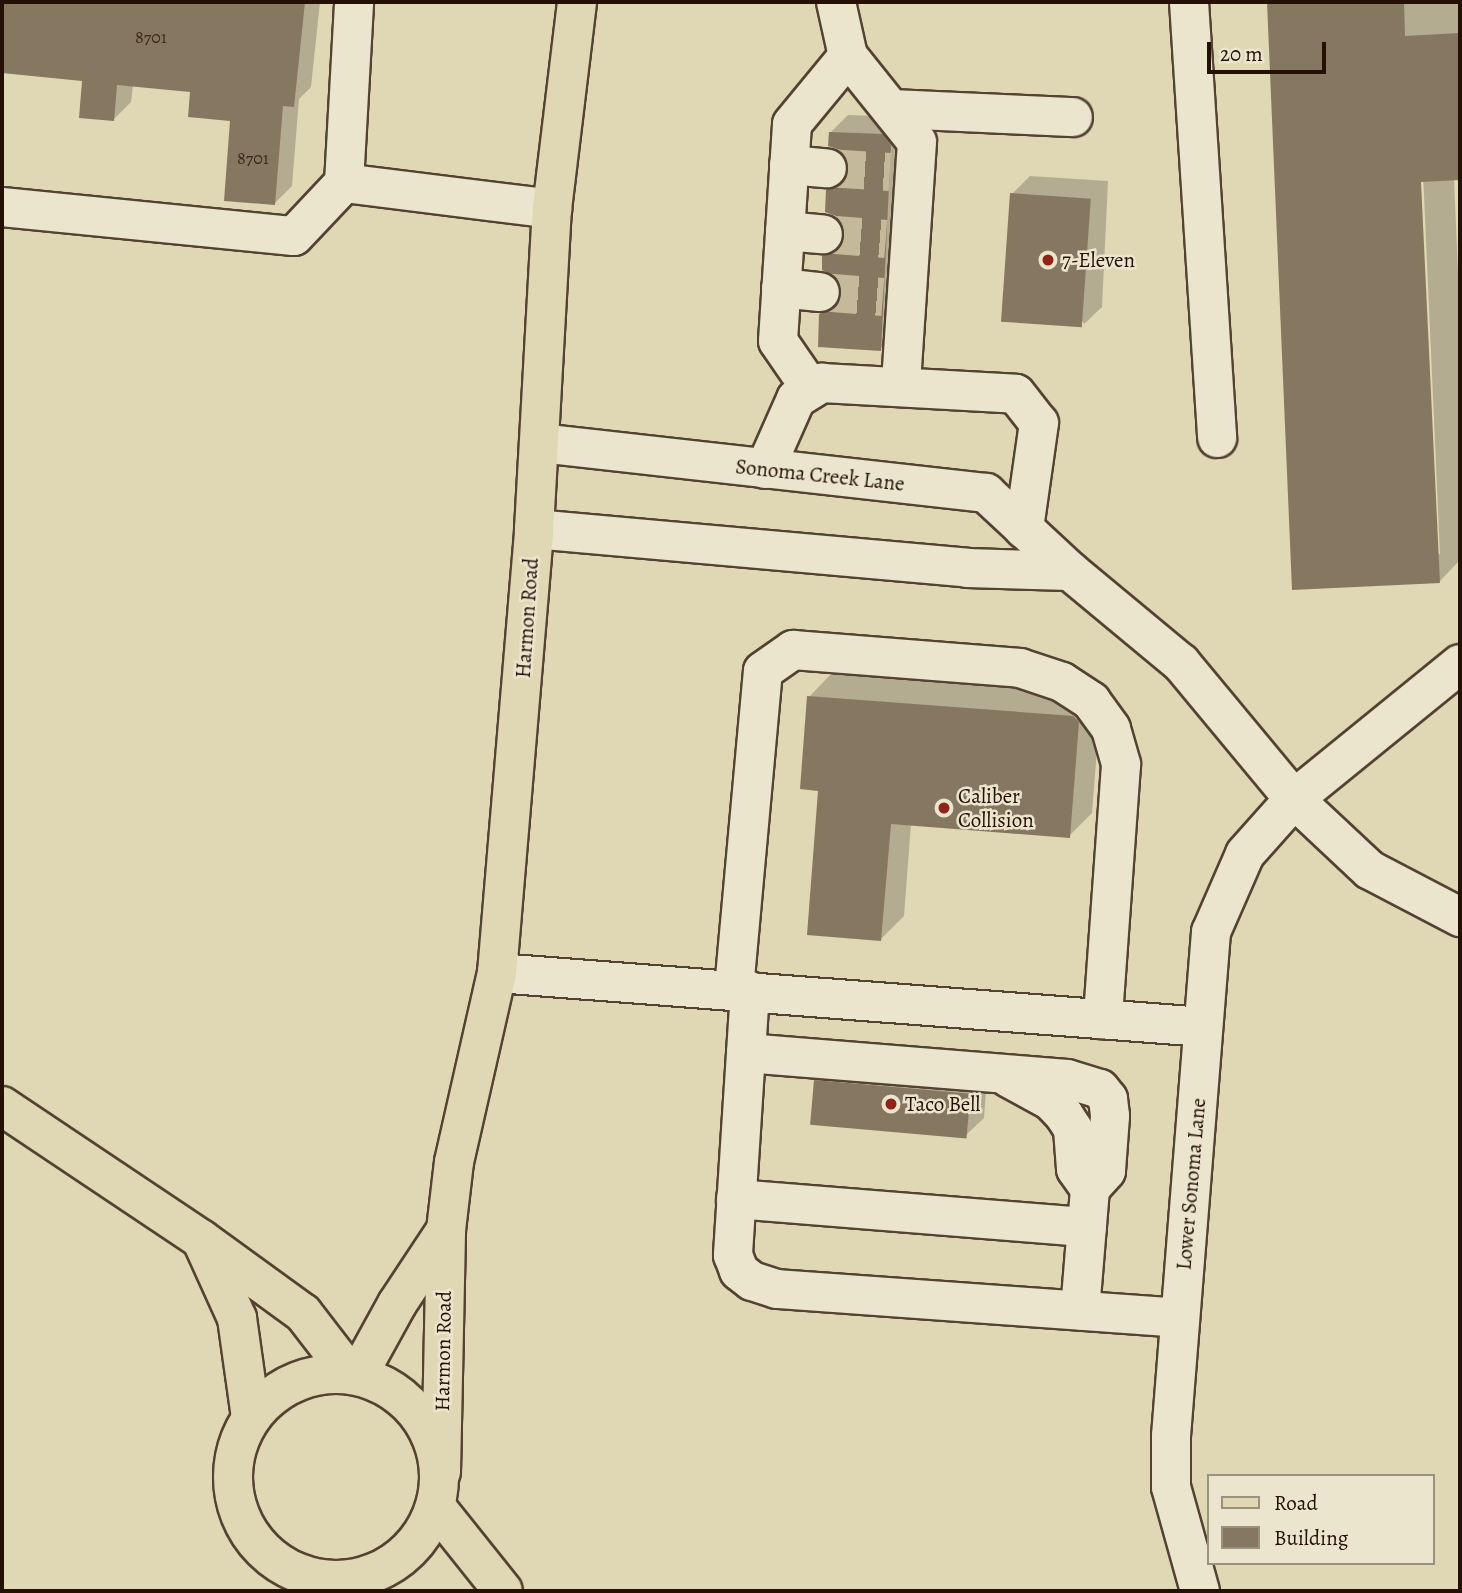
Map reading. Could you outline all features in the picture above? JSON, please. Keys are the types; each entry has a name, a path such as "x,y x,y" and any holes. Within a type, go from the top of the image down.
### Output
{"main road":[{"name":"Harmon Road","path":"438,1490 446,1230 454,1162 497,973 534,529 552,209 577,2"},
{"path":"2,1106 201,1239 303,1313 354,1375"},
{"name":"Harmon Road","path":"354,1375 446,1230"},
{"path":"201,1239 237,1318 251,1418"},
{"path":"243,1523 266,1553 307,1576 335,1581 384,1579 426,1531 438,1490 433,1439 416,1410 390,1388 354,1375 312,1376 277,1391 251,1418 235,1452 233,1489 243,1523 284,1591"},
{"path":"438,1490 503,1591"}],"street":[{"path":"2,207 294,236 344,183 354,2"},
{"path":"836,2 848,56 894,109 917,142 902,174 895,297 901,386"},
{"path":"1189,2 1217,438"},
{"path":"811,389 778,341 792,124 848,56"},
{"path":"894,109 1073,117"},
{"path":"789,165 827,168"},
{"path":"344,183 552,209"},
{"path":"785,231 823,234"},
{"path":"781,288 820,292"},
{"path":"765,469 796,399 822,383 1016,394 1039,423 1024,529"},
{"name":"Sonoma Creek Lane","path":"540,443 986,493 1070,571 1181,663 1293,799 1370,870 1460,917"},
{"path":"534,529 967,568 1070,571"},
{"path":"1103,1018 1121,765 1111,729 1091,701 1062,682 1020,668 793,650 762,671 742,990 746,1053 733,1255 739,1271 752,1281 777,1289 1180,1318"},
{"name":"Lower Sonoma Lane","path":"1200,1591 1171,1487 1180,1318 1211,932 1223,896 1245,854 1293,799 1460,664"},
{"path":"497,973 1203,1027"},
{"path":"746,1053 1087,1083 1108,1099 1106,1171 1090,1189 1080,1311"},
{"path":"736,1199 1087,1227"}],"building":[{"path":"2,2 305,2 294,107 283,106 275,205 224,201 230,121 188,117 190,92 117,85 114,121 79,118 82,81 2,73"},
{"path":"1267,2 1404,2 1405,36 1460,33 1460,180 1421,182 1440,583 1292,590"},
{"path":"829,132 883,134 891,145 881,351 818,347 819,314 837,305 842,294 833,275 822,270 822,256 841,247 845,235 836,216 825,212 826,190 845,181 849,169 840,150 828,146"},
{"name":"7-Eleven","path":"1010,193 1091,199 1082,327 1001,322"},
{"name":"Caliber Collision","path":"807,696 1073,716 1079,722 1070,838 891,824 881,941 807,935 818,791 800,789"},
{"name":"Taco Bell","path":"814,1080 970,1094 966,1139 810,1125"}],"tunnel":[{"path":"827,168 890,172"},
{"path":"823,234 886,239"},
{"path":"820,292 883,297"}],"place":[{"name":"7-Eleven","path":"1048,260"},
{"name":"Caliber Collision","path":"944,808"},
{"name":"Taco Bell","path":"891,1104"}]}
